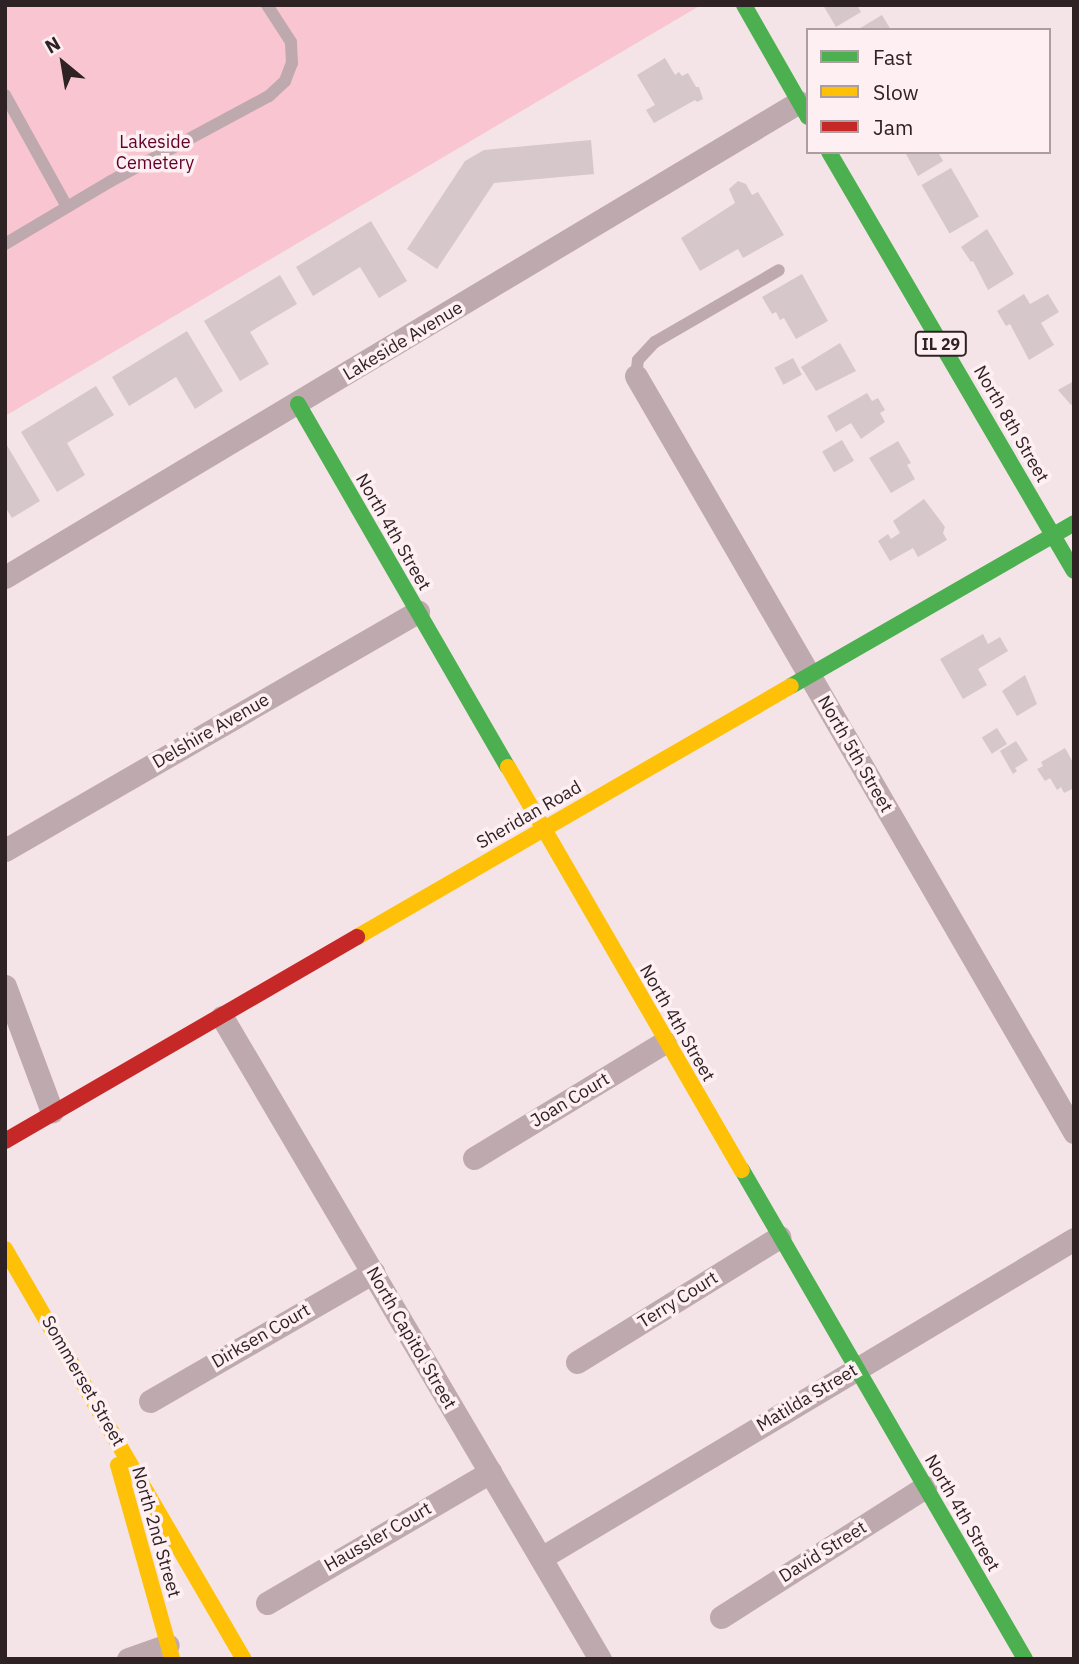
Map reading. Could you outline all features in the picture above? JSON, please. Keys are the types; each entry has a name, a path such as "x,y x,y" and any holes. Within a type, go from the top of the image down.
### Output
{"main road":[{"path":"744,5 804,109"},
{"name":"North 8th Street","path":"830,154 1074,571"},
{"name":"North 4th Street","path":"298,404 1025,1659"},
{"name":"Sheridan Road","path":"5,1141 1074,523"},
{"name":"Sommerset Street","path":"5,1249 244,1659"},
{"name":"North 2nd Street","path":"104,1416 170,1652"}],"street":[{"name":"Lakeside Avenue","path":"5,577 804,109"},
{"name":"North 5th Street","path":"636,376 1074,1132"},
{"name":"Delshire Avenue","path":"5,850 418,612"},
{"path":"5,986 52,1112"},
{"name":"North Capitol Street","path":"222,1017 600,1659"},
{"name":"Joan Court","path":"474,1158 666,1042"},
{"name":"Terry Court","path":"577,1362 779,1237"},
{"name":"Matilda Street","path":"541,1558 1074,1239"},
{"name":"Dirksen Court","path":"150,1401 373,1272"},
{"name":"Haussler Court","path":"267,1603 490,1472"},
{"name":"David Street","path":"720,1617 925,1487"},
{"path":"128,1659 170,1652"}],"lane":[{"path":"5,244 235,112 269,96 285,81 292,63 291,42 267,5"},
{"path":"5,95 67,207"},
{"path":"636,376 638,360 643,351 779,270"}],"green space":[{"name":"Lakeside Cemetery","path":"5,5 701,5 5,416"}],"building":[{"path":"823,5 857,5 861,12 836,27"},
{"path":"882,15 890,28 860,28"},
{"path":"665,58 675,75 679,72 682,76 688,73 696,87 699,87 703,99 697,102 695,100 654,123 646,110 655,105 637,75"},
{"path":"591,140 594,174 494,183 437,269 407,249 465,161 484,150"},
{"path":"906,154 939,154 943,161 918,176"},
{"path":"951,168 979,216 950,233 922,185"},
{"path":"738,181 746,184 752,195 758,192 784,235 743,258 738,249 700,271 681,238 735,203 729,189"},
{"path":"371,221 407,281 379,298 360,267 313,296 296,267"},
{"path":"987,229 1014,274 988,290 973,261 971,262 961,247"},
{"path":"802,274 828,321 796,339 784,318 780,320 776,312 772,314 762,297"},
{"path":"280,275 297,304 250,332 269,364 240,381 204,321"},
{"path":"1024,294 1030,304 1048,294 1059,312 1041,323 1054,345 1029,360 1010,324 1006,326 997,311"},
{"path":"187,331 223,391 195,409 176,377 129,406 112,377"},
{"path":"840,343 856,371 816,391 801,367"},
{"path":"793,358 802,375 783,385 774,368"},
{"path":"1074,381 1074,403 1071,405 1058,390"},
{"path":"96,386 114,415 67,443 85,475 57,492 21,432"},
{"path":"867,393 872,401 878,398 885,410 880,413 885,422 861,439 851,423 836,432 827,416"},
{"path":"842,440 854,461 834,472 822,451"},
{"path":"898,441 911,463 907,465 915,479 891,493 869,458"},
{"path":"5,442 40,501 12,518 5,507"},
{"path":"924,499 945,527 943,533 947,540 918,557 913,548 890,561 878,541 888,534 891,539 900,533 893,521"},
{"path":"983,634 988,644 1000,637 1008,651 978,669 987,685 963,699 940,659"},
{"path":"1025,675 1037,704 1017,716 1002,691"},
{"path":"997,728 1007,744 992,754 982,738"},
{"path":"1016,741 1028,760 1015,768 1017,771 1013,774 1000,751"},
{"path":"1065,748 1074,764 1074,788 1064,793 1061,787 1057,790 1050,778 1045,781 1037,769 1043,766 1041,762"}],"traffic: fast":[{"path":"744,5 806,114"},
{"path":"830,154 1074,571"},
{"path":"298,404 508,767"},
{"path":"791,686 1074,523"},
{"path":"742,1170 1025,1659"}],"traffic: slow":[{"path":"357,937 791,686"},
{"path":"508,767 742,1170"},
{"path":"5,1249 244,1659"},
{"path":"118,1465 172,1659"}],"traffic: jam":[{"path":"5,1141 357,937"}]}
